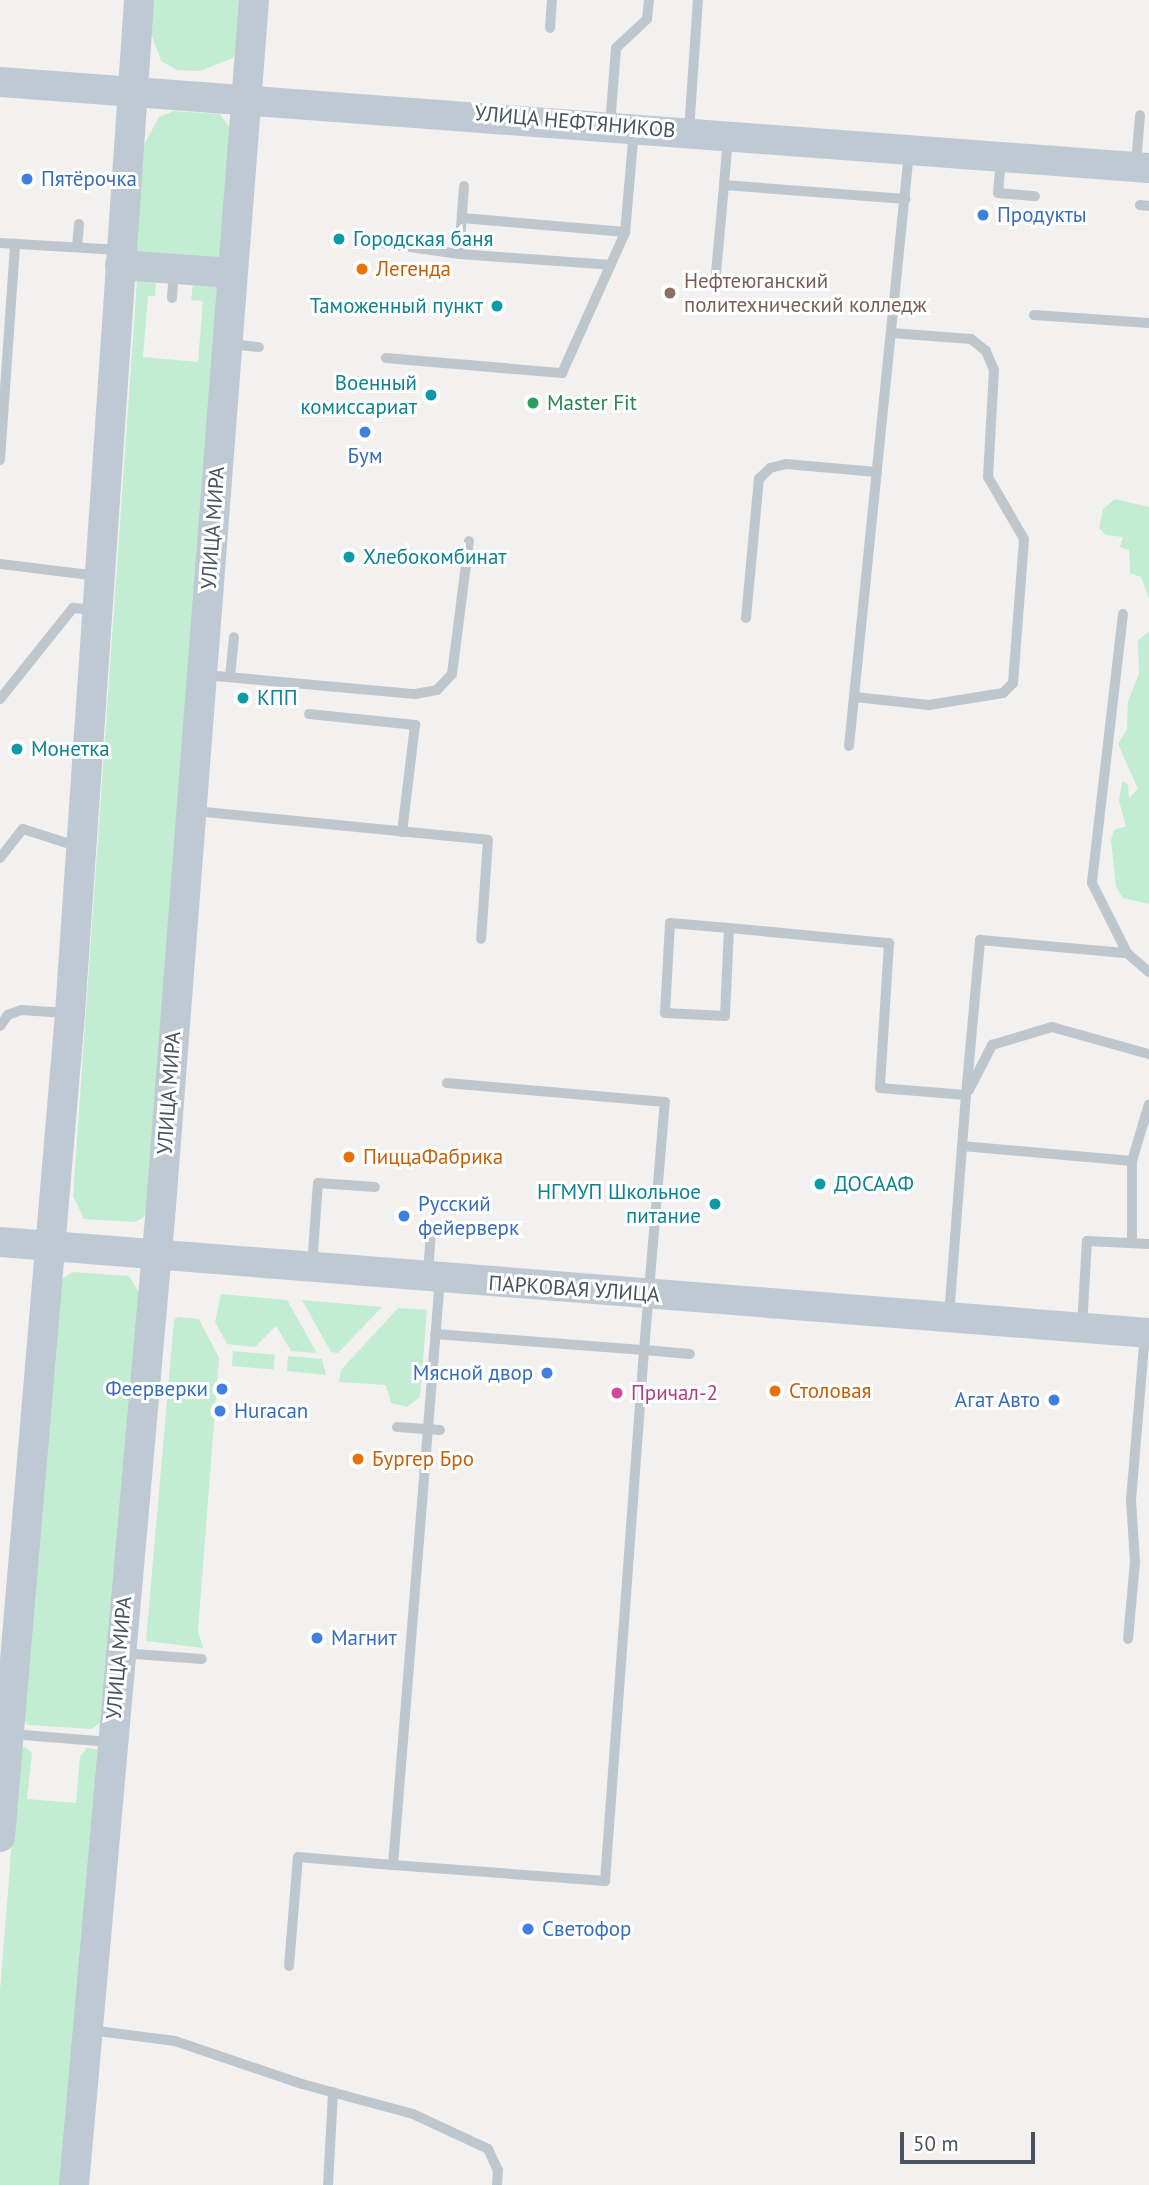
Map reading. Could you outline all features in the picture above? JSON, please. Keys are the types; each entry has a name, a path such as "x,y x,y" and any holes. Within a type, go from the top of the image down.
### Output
{"main road":[{"path":"0,1837 6,1719 70,1013 139,0"},
{"name":"УЛИЦА МИРА","path":"74,2185 191,811 216,676 227,344 254,0"},
{"name":"УЛИЦА НЕФТЯНИКОВ","path":"0,82 247,97 1142,167"},
{"path":"121,257 173,283 233,273"},
{"name":"ПАРКОВАЯ УЛИЦА","path":"0,1242 1147,1333"}],"lane":[{"path":"550,28 552,0"},
{"path":"386,358 562,373 625,233 622,126 616,48 647,19 649,0"},
{"path":"689,131 698,0"},
{"path":"1140,115 1142,167"},
{"path":"716,274 729,134"},
{"path":"849,746 909,149"},
{"path":"1001,156 998,193 1035,196"},
{"path":"724,185 905,199"},
{"path":"459,254 464,186"},
{"path":"462,218 625,233"},
{"path":"77,247 79,224"},
{"path":"367,241 459,254 611,265"},
{"path":"0,243 77,247 121,257"},
{"path":"0,460 15,244"},
{"path":"1034,315 1149,323"},
{"path":"855,696 929,705 1003,693 1013,683 1024,539 988,477 994,370 986,351 971,339 891,333"},
{"path":"227,344 259,347"},
{"path":"746,618 758,480 770,468 786,464 877,472"},
{"path":"234,637 216,676 415,694 438,690 452,674 469,541"},
{"path":"0,564 101,576"},
{"path":"0,699 73,608 99,611"},
{"path":"1123,614 1093,883 1127,953 1149,972"},
{"path":"309,714 415,724 402,832"},
{"path":"191,811 488,840 481,939"},
{"path":"0,858 23,829 82,848"},
{"path":"729,928 725,1016 665,1013 670,923 729,928 889,943 880,1088 966,1096"},
{"path":"948,1318 980,940 1127,953"},
{"path":"0,1026 8,1015 21,1010 70,1013"},
{"path":"966,1096 992,1045 1052,1027 1149,1054"},
{"path":"289,1966 298,1857 605,1881 665,1102 447,1083"},
{"path":"1132,1243 1132,1161 1149,1104"},
{"path":"962,1146 1132,1161"},
{"path":"312,1267 318,1183 375,1187"},
{"path":"393,1865 435,1334 431,1230"},
{"path":"1082,1328 1087,1241 1149,1244"},
{"path":"1128,1639 1135,1562 1131,1500 1147,1333"},
{"path":"435,1334 690,1354"},
{"path":"397,1427 440,1430"},
{"path":"120,1653 202,1659"},
{"path":"6,1719 113,1742"},
{"path":"88,2029 175,2041 332,2092 413,2114 488,2148 498,2170 497,2185"},
{"path":"328,2185 332,2092"}],"green space":[{"path":"153,0 244,0 240,43 233,58 200,71 177,70 161,61 150,30"},
{"path":"174,111 220,114 234,133 224,258 136,252 144,145 159,117"},
{"path":"137,279 153,279 156,284 155,296 148,296 143,357 198,362 203,301 191,300 193,283 220,286 149,1204 143,1218 135,1222 84,1219 73,1196"},
{"path":"1115,499 1149,507 1149,599 1141,577 1130,573 1129,550 1120,547 1123,537 1106,535 1099,528 1103,509"},
{"path":"1149,632 1149,904 1123,898 1116,887 1111,840 1114,830 1126,826 1119,801 1122,781 1128,784 1129,798 1138,789 1118,744 1127,729 1128,701 1139,674 1138,640"},
{"path":"73,1272 129,1276 139,1292 102,1721 92,1729 28,1725 23,1718 58,1289 63,1278"},
{"path":"221,1294 287,1300 317,1353 291,1351 276,1326 255,1347 227,1344 215,1322"},
{"path":"302,1300 382,1307 338,1353 331,1352"},
{"path":"398,1308 427,1310 420,1397 407,1407 391,1403 386,1385 339,1382 341,1370"},
{"path":"178,1317 199,1319 219,1358 198,1631 203,1648 146,1641 174,1320"},
{"path":"233,1351 275,1355 274,1370 232,1366"},
{"path":"288,1356 322,1359 326,1375 287,1371"},
{"path":"24,1746 32,1753 27,1799 76,1803 80,1757 87,1748 100,1750 65,2185 0,2185 0,1991 19,1752"}],"place":[{"name":"Пятёрочка","path":"27,179"},
{"name":"Продукты","path":"983,215"},
{"name":"Городская баня","path":"339,239"},
{"name":"Легенда","path":"362,269"},
{"name":"Нефтеюганский политехнический колледж","path":"670,293"},
{"name":"Таможенный пункт","path":"497,306"},
{"name":"Военный комиссариат","path":"431,395"},
{"name":"Master Fit","path":"533,403"},
{"name":"Бум","path":"365,432"},
{"name":"Хлебокомбинат","path":"349,557"},
{"name":"КПП","path":"243,698"},
{"name":"Монетка","path":"17,749"},
{"name":"ПиццаФабрика","path":"349,1157"},
{"name":"ДОСААФ","path":"820,1184"},
{"name":"НГМУП Школьное питание","path":"715,1204"},
{"name":"Русский фейерверк","path":"404,1216"},
{"name":"Мясной двор","path":"547,1373"},
{"name":"Феерверки","path":"222,1389"},
{"name":"Столовая","path":"775,1391"},
{"name":"Причал-2","path":"617,1393"},
{"name":"Агат Авто","path":"1054,1400"},
{"name":"Huracan","path":"220,1411"},
{"name":"Бургер Бро","path":"358,1459"},
{"name":"Магнит","path":"317,1638"},
{"name":"Светофор","path":"528,1929"}]}
